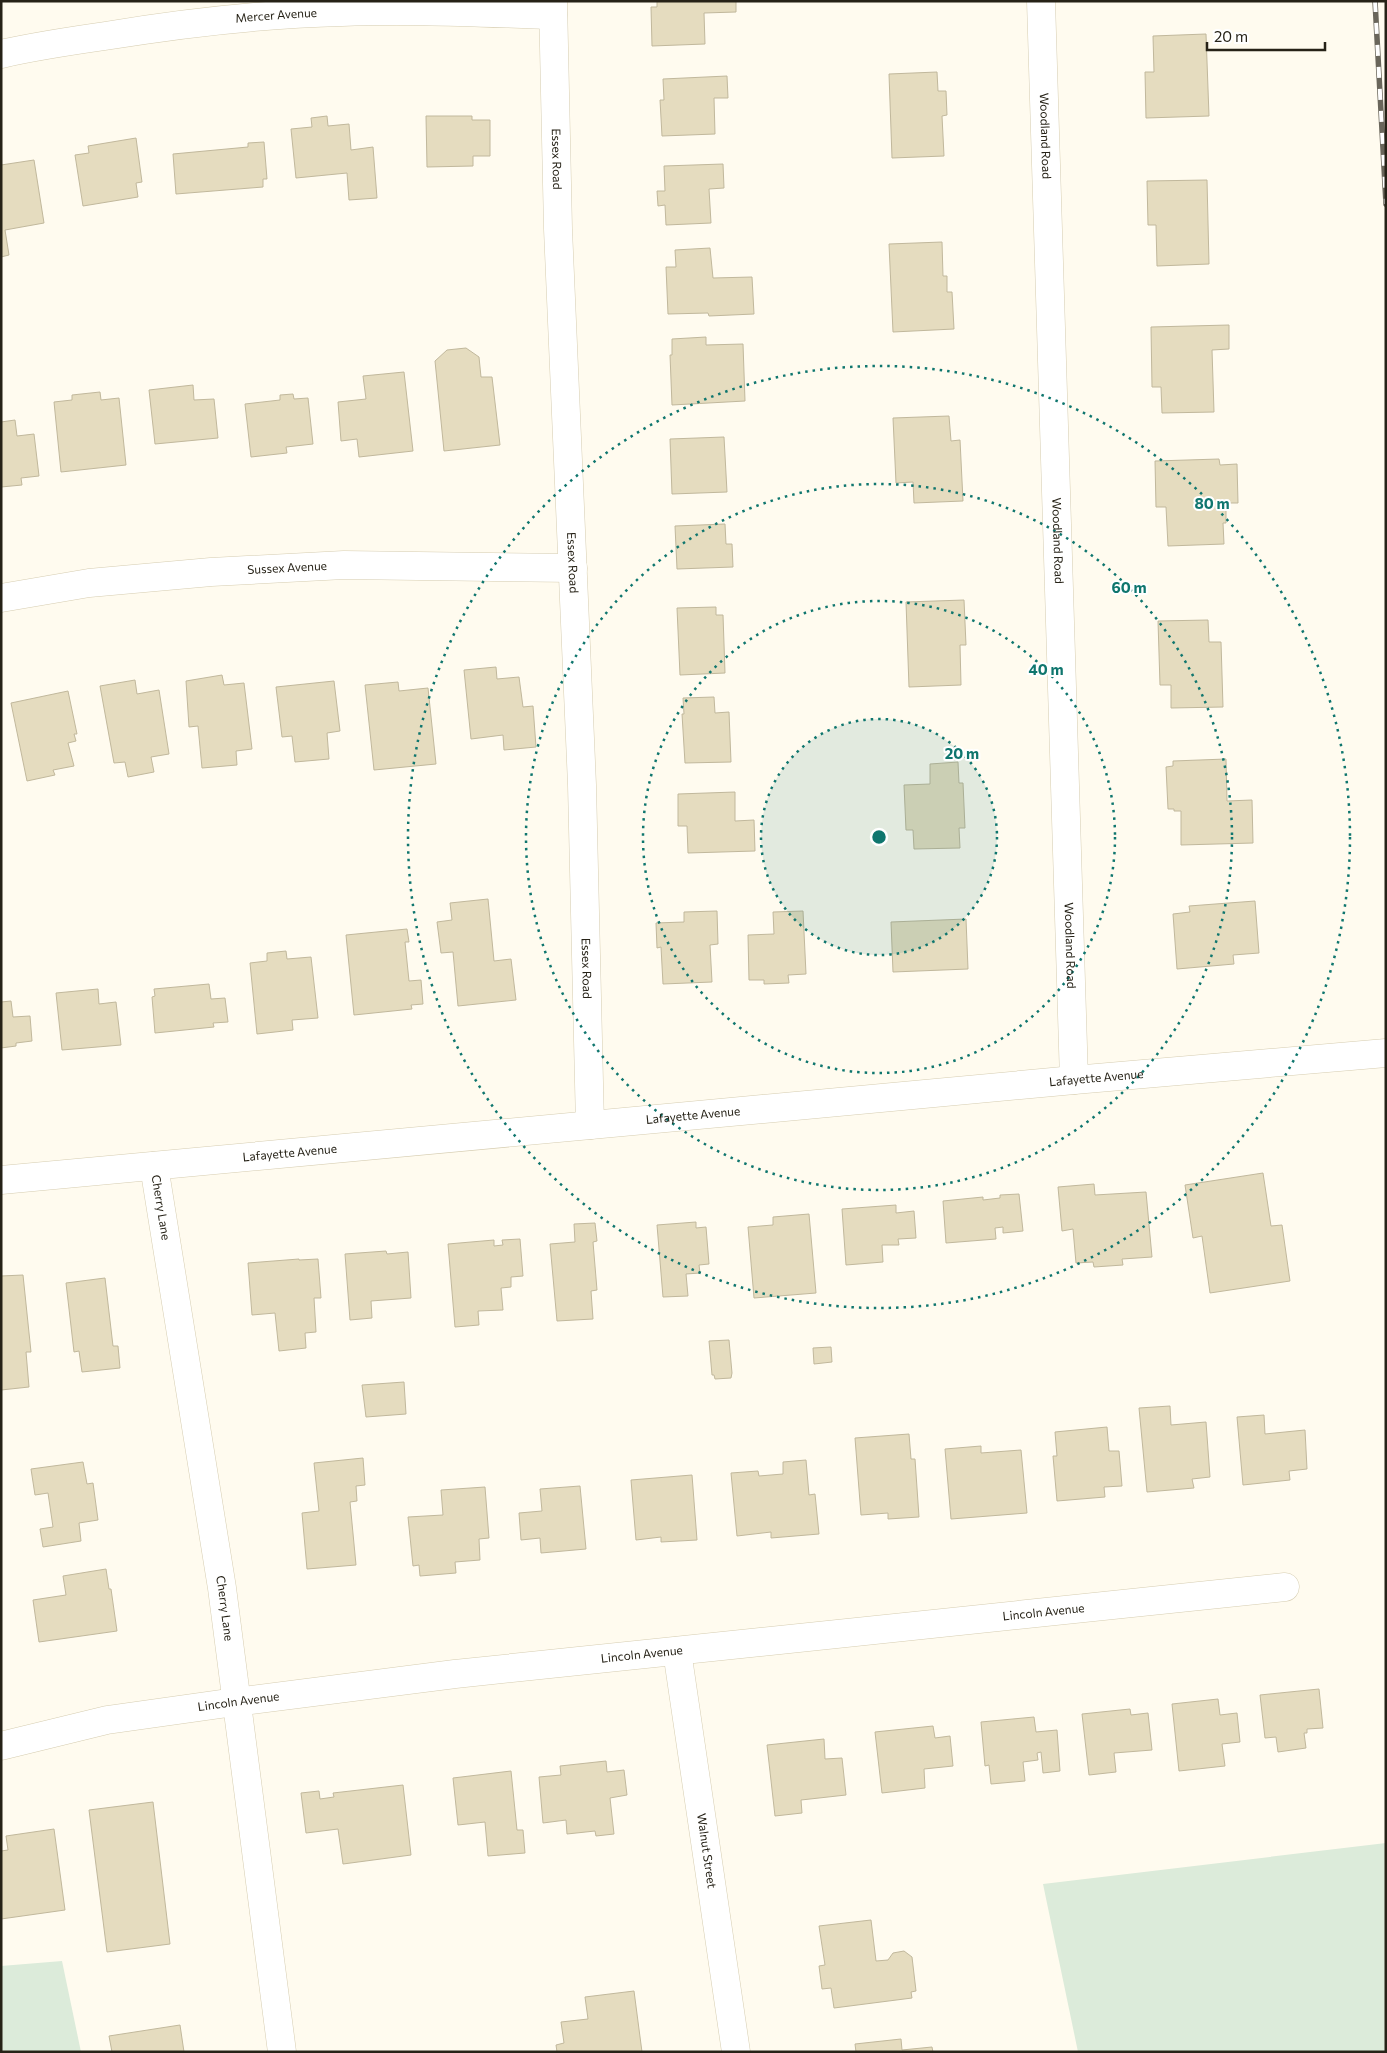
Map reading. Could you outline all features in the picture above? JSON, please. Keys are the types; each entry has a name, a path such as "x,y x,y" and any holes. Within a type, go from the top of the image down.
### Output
{"street":[{"name":"Woodland Road","path":"1041,1 1074,1080"},
{"name":"Mercer Avenue","path":"1,54 30,47 159,27 250,18 342,12 553,8"},
{"name":"Essex Road","path":"553,8 558,229 582,785 590,1125"},
{"name":"Sussex Avenue","path":"1,598 89,583 211,572 344,565 573,568"},
{"name":"Lafayette Avenue","path":"1,1180 1074,1080 1386,1053"},
{"name":"Cherry Lane","path":"154,1166 222,1588 235,1702 282,2052"},
{"name":"Lincoln Avenue","path":"1,1746 107,1720 454,1674 1285,1587"},
{"name":"Walnut Street","path":"677,1651 736,2052"}],"green space":[{"path":"1386,1843 1386,2052 1078,2052 1043,1884"},
{"path":"62,1961 81,2052 1,2052 1,1966"}],"building":[{"path":"657,1 736,1 736,12 704,13 705,44 652,46 651,7 657,7"},
{"path":"1206,34 1209,116 1146,118 1145,72 1154,72 1153,36"},
{"path":"937,72 938,91 946,91 947,115 942,116 944,156 892,158 889,74"},
{"path":"727,76 728,98 714,98 715,134 662,136 660,100 664,100 663,79"},
{"path":"327,116 328,126 349,124 351,150 373,147 377,198 349,200 347,173 296,178 291,129 312,127 311,118"},
{"path":"426,116 472,116 472,120 490,120 490,156 473,156 473,166 427,167"},
{"path":"136,138 142,182 136,183 138,197 83,206 75,155 89,153 88,146"},
{"path":"264,142 267,179 263,179 263,187 176,194 173,154 248,147 248,143"},
{"path":"34,160 44,223 5,230 9,255 1,257 1,165"},
{"path":"723,164 724,188 709,189 711,223 666,225 665,205 658,206 657,191 665,191 664,166"},
{"path":"1207,180 1209,264 1157,266 1156,225 1148,225 1147,181"},
{"path":"942,242 943,276 947,276 947,292 952,292 954,329 893,332 889,244"},
{"path":"710,248 713,278 752,277 754,314 709,316 708,313 668,314 666,267 676,267 675,250"},
{"path":"1229,325 1229,349 1212,350 1214,412 1162,413 1161,387 1152,387 1151,327"},
{"path":"706,337 706,345 743,344 745,401 672,405 670,355 672,355 672,339"},
{"path":"466,348 479,357 481,377 492,377 500,445 444,451 435,361 447,350"},
{"path":"404,372 413,451 359,457 357,439 341,441 338,402 366,399 363,376"},
{"path":"193,385 194,400 214,399 218,438 155,444 149,390"},
{"path":"100,392 101,400 119,398 126,465 61,472 54,402 72,400 72,395"},
{"path":"293,394 294,399 308,398 313,444 286,447 287,453 251,457 245,404 280,400 280,395"},
{"path":"949,416 951,441 960,440 963,501 914,503 913,482 896,483 893,418"},
{"path":"15,420 17,436 34,434 39,476 21,478 22,485 1,487 1,422"},
{"path":"724,437 727,492 672,494 670,439"},
{"path":"1219,459 1220,465 1237,464 1238,503 1226,503 1226,523 1223,523 1224,544 1168,546 1166,507 1156,507 1155,461"},
{"path":"725,524 726,544 732,544 733,567 677,569 675,526"},
{"path":"964,600 966,645 960,645 961,685 909,687 906,602"},
{"path":"716,607 716,615 723,615 725,673 680,675 677,608"},
{"path":"1208,620 1209,642 1221,642 1223,707 1171,708 1171,685 1160,685 1158,621"},
{"path":"496,667 497,679 519,677 523,707 533,706 536,747 504,750 503,735 471,739 464,670"},
{"path":"222,675 224,685 244,683 252,749 236,751 237,765 202,768 198,726 189,727 186,681"},
{"path":"135,680 137,694 159,690 169,754 151,757 154,772 128,777 125,762 114,763 100,686"},
{"path":"334,681 340,731 327,733 329,759 295,762 292,736 282,737 276,687"},
{"path":"398,682 399,691 428,688 436,764 374,770 365,685"},
{"path":"68,691 77,734 74,734 76,741 68,743 74,766 53,770 55,775 27,781 11,703"},
{"path":"714,697 715,713 729,712 731,762 685,763 683,698"},
{"path":"1226,759 1227,801 1252,800 1253,843 1181,845 1181,811 1168,809 1166,767 1173,766 1173,761"},
{"path":"958,762 959,783 963,783 965,828 959,828 960,848 914,849 913,830 906,830 904,785 930,784 930,764"},
{"path":"735,792 735,821 754,820 755,851 688,853 687,826 678,826 678,794"},
{"path":"488,899 494,961 511,959 516,1000 458,1006 453,952 441,953 437,922 452,920 450,903"},
{"path":"1255,901 1259,953 1233,955 1234,964 1177,969 1173,914 1190,912 1189,906"},
{"path":"717,911 718,944 710,945 712,982 663,984 661,947 657,948 656,923 684,922 684,912"},
{"path":"803,911 806,974 788,975 789,983 764,984 764,980 749,980 748,935 774,934 773,912"},
{"path":"966,919 968,969 893,972 891,922"},
{"path":"407,929 409,942 405,942 409,981 421,980 423,1004 411,1005 412,1009 354,1015 346,935"},
{"path":"286,951 287,959 311,957 318,1018 292,1020 293,1030 257,1034 250,963 267,961 267,953"},
{"path":"209,984 211,999 225,998 228,1022 213,1023 214,1027 155,1033 152,997 155,996 154,989"},
{"path":"98,989 99,1004 116,1002 121,1045 62,1050 56,993"},
{"path":"11,1001 13,1017 30,1016 32,1041 16,1043 16,1046 1,1048 1,1002"},
{"path":"1263,1173 1271,1226 1282,1225 1290,1281 1210,1293 1202,1236 1193,1238 1185,1185"},
{"path":"1094,1184 1095,1195 1146,1192 1152,1257 1122,1259 1123,1265 1094,1267 1093,1262 1076,1263 1073,1229 1062,1231 1058,1187"},
{"path":"1019,1194 1023,1231 1003,1233 1003,1227 995,1228 996,1239 946,1243 943,1201 983,1197 983,1200 1000,1198 1000,1195"},
{"path":"896,1205 896,1213 914,1211 916,1238 898,1239 899,1245 882,1245 883,1262 846,1265 842,1209"},
{"path":"809,1214 816,1293 754,1298 748,1227 773,1225 773,1217"},
{"path":"696,1222 696,1228 706,1227 709,1264 699,1265 700,1273 686,1274 688,1296 663,1297 657,1225"},
{"path":"595,1223 597,1241 593,1242 597,1290 591,1291 593,1319 557,1321 550,1244 575,1242 574,1224"},
{"path":"520,1239 523,1276 511,1277 511,1287 501,1288 503,1310 478,1311 479,1325 455,1327 448,1244 494,1240 494,1246 503,1245 502,1240"},
{"path":"386,1251 387,1254 408,1252 411,1298 371,1301 372,1318 350,1320 345,1254"},
{"path":"318,1259 321,1298 314,1298 316,1332 305,1333 306,1348 279,1351 275,1313 252,1315 248,1263"},
{"path":"23,1275 31,1352 26,1352 29,1387 1,1390 1,1276"},
{"path":"105,1278 113,1346 118,1346 120,1368 82,1372 79,1351 74,1352 66,1283"},
{"path":"729,1340 731,1378 715,1379 714,1375 712,1375 709,1341"},
{"path":"831,1347 832,1362 814,1364 813,1348"},
{"path":"404,1382 406,1414 366,1417 362,1385"},
{"path":"1170,1406 1171,1425 1206,1422 1210,1477 1192,1479 1194,1488 1147,1492 1139,1408"},
{"path":"1264,1415 1265,1434 1305,1430 1307,1469 1289,1471 1290,1480 1243,1485 1237,1417"},
{"path":"1107,1427 1109,1451 1119,1451 1122,1486 1104,1487 1105,1497 1057,1501 1053,1456 1057,1456 1055,1432"},
{"path":"909,1434 911,1459 915,1459 919,1517 888,1519 888,1513 861,1515 855,1438"},
{"path":"981,1446 981,1453 1021,1450 1027,1513 951,1519 945,1449"},
{"path":"363,1458 365,1485 356,1486 357,1501 350,1502 356,1565 307,1569 302,1513 319,1511 314,1463"},
{"path":"806,1460 809,1495 815,1494 819,1534 771,1538 771,1532 737,1536 731,1473 758,1471 759,1476 783,1474 783,1462"},
{"path":"83,1462 87,1484 93,1483 98,1520 79,1523 81,1541 43,1547 40,1529 53,1527 48,1493 35,1495 31,1469"},
{"path":"692,1475 697,1540 661,1542 661,1537 636,1540 631,1480"},
{"path":"580,1486 586,1549 541,1553 540,1538 521,1540 519,1513 542,1511 540,1489"},
{"path":"485,1487 489,1538 479,1539 480,1560 455,1562 456,1573 420,1576 419,1565 413,1566 408,1517 443,1515 441,1490"},
{"path":"106,1569 117,1631 39,1642 33,1600 66,1595 63,1576"},
{"path":"1319,1689 1323,1728 1307,1729 1307,1733 1304,1733 1306,1748 1278,1752 1276,1737 1265,1738 1260,1695"},
{"path":"1218,1699 1220,1715 1237,1713 1240,1742 1222,1744 1225,1766 1179,1771 1172,1704"},
{"path":"1130,1709 1131,1715 1148,1713 1152,1750 1114,1753 1116,1772 1089,1775 1082,1714"},
{"path":"1034,1717 1036,1732 1057,1730 1060,1771 1043,1773 1041,1752 1037,1753 1038,1760 1023,1762 1025,1781 991,1784 989,1765 985,1766 981,1722"},
{"path":"933,1726 935,1738 950,1736 953,1766 924,1769 925,1788 882,1793 875,1732"},
{"path":"824,1739 825,1759 842,1758 846,1795 801,1800 802,1813 775,1816 767,1745"},
{"path":"606,1761 607,1772 624,1770 627,1795 610,1798 614,1834 596,1836 595,1831 567,1834 566,1820 543,1823 539,1777 561,1775 560,1766"},
{"path":"511,1771 517,1830 523,1830 525,1853 488,1856 485,1822 458,1825 453,1778"},
{"path":"403,1785 411,1855 343,1864 338,1829 306,1833 301,1793 319,1791 320,1799 334,1797 333,1793"},
{"path":"153,1802 170,1944 107,1952 89,1810"},
{"path":"54,1829 65,1910 1,1919 1,1851 8,1850 6,1836"},
{"path":"871,1920 876,1961 888,1960 893,1953 904,1951 912,1957 916,1991 911,1992 912,1998 834,2008 831,1988 822,1989 819,1966 825,1965 819,1926"},
{"path":"634,1991 642,2052 557,2052 556,2045 564,2043 561,2022 588,2019 585,1997"},
{"path":"180,2025 184,2052 112,2052 109,2036"},
{"path":"901,2039 902,2050 932,2047 933,2052 856,2052 855,2044"}],"railway":[{"path":"1375,1 1386,204"}]}
